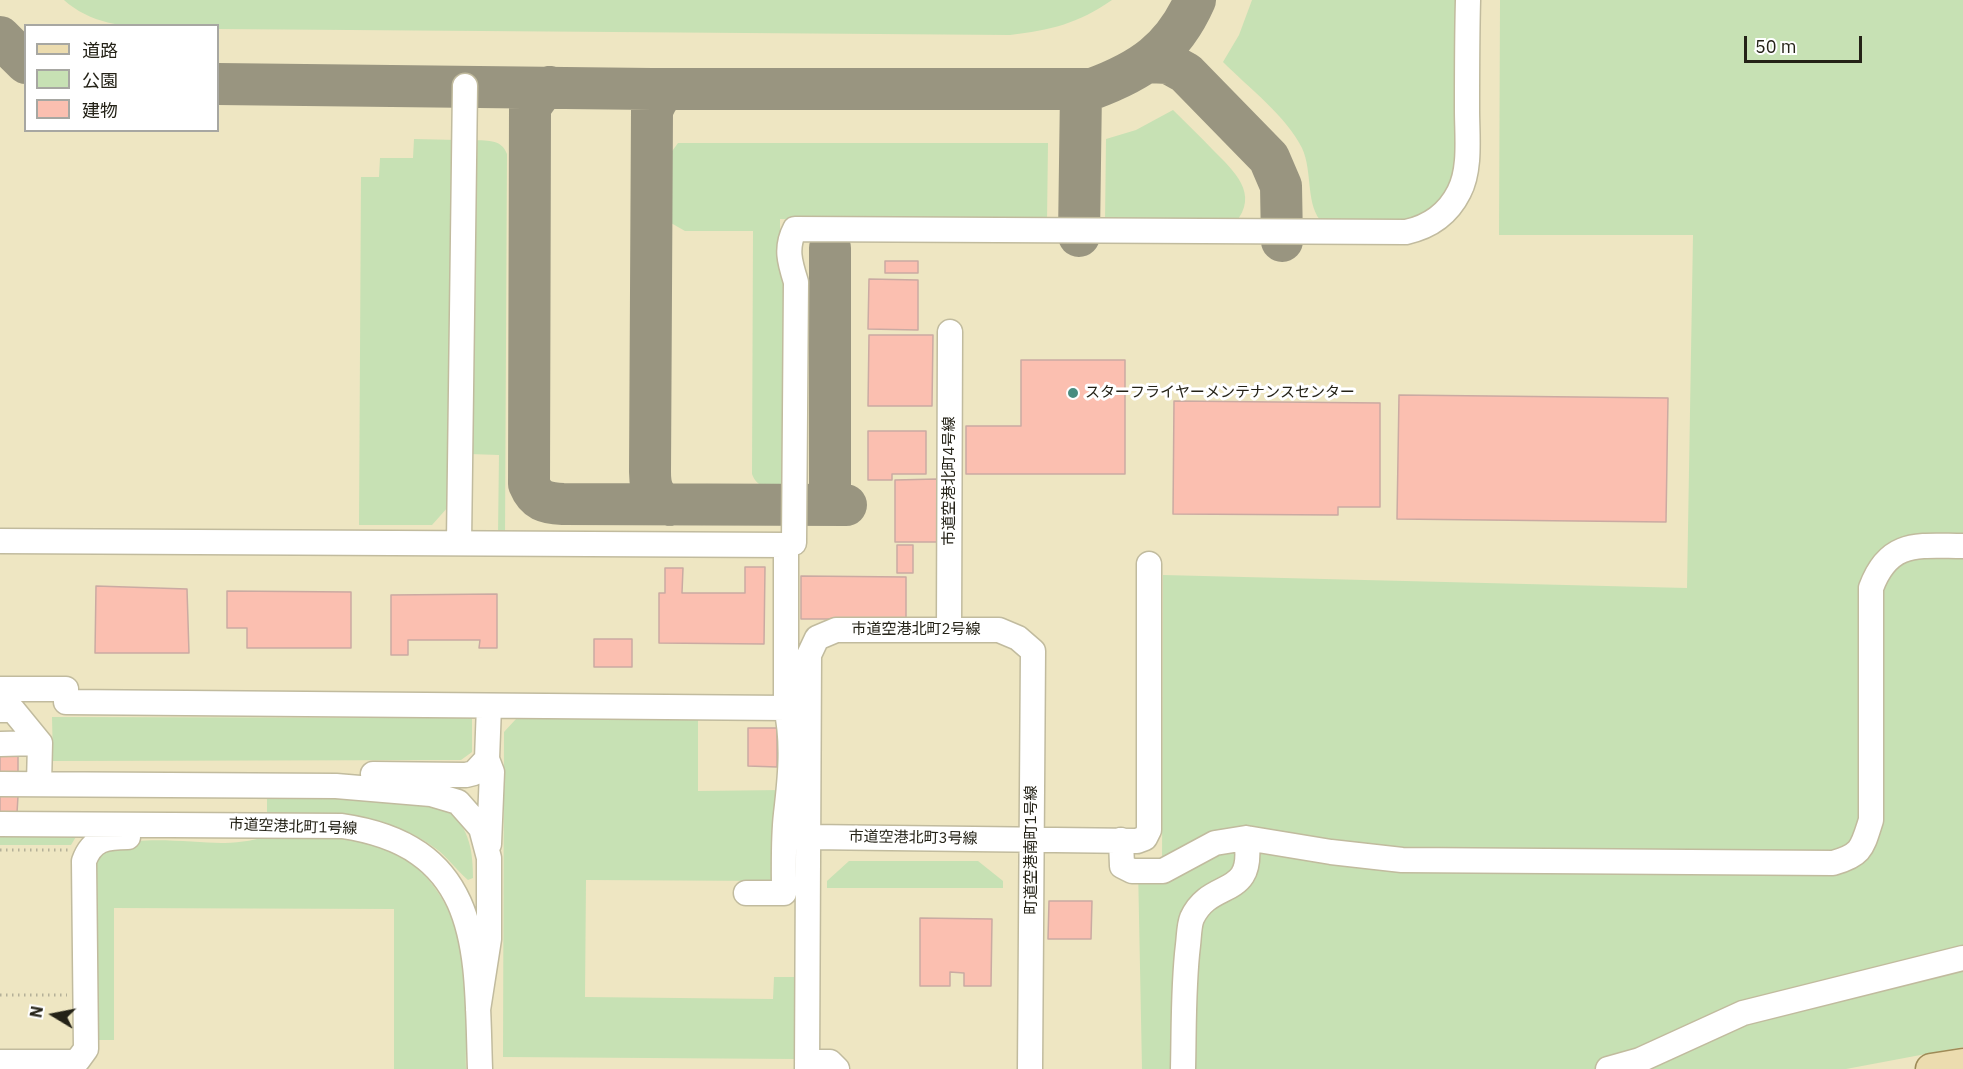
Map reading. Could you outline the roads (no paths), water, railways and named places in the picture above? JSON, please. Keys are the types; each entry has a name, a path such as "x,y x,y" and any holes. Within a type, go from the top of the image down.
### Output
{"main road":[{"path":"1931,1069 1963,1064"}],"street":[{"path":"0,541 786,545 794,543 796,282 789,258 788,241 795,229 1282,233 1406,232 1423,228 1437,220 1453,203 1461,190 1467,161 1468,0"},
{"path":"459,542 465,86"},
{"name":"市道空港北町4号線","path":"949,630 950,332"},
{"path":"746,893 784,893 786,815 790,791 789,722 786,708 786,545"},
{"path":"1149,564 1149,830 1145,838 1129,841 1122,866 1132,871 1163,871 1215,843 1246,838 1331,852 1402,860 1833,863 1852,858 1863,845 1871,820 1871,588 1874,579 1878,570 1893,554 1909,546 1963,546"},
{"name":"市道空港北町2号線","path":"807,1065 810,655 813,645 826,632 836,630 999,630 1017,638 1024,839 1015,1069"},
{"path":"0,689 66,689 66,702 786,708"},
{"path":"478,1010 489,939 492,772 488,759 489,706"},
{"path":"0,710 13,710 40,743 39,784"},
{"path":"0,744 40,743"},
{"path":"269,785 316,773 466,775 474,773 488,759"},
{"path":"0,784 336,786 445,796 458,802 474,817 485,840 489,858"},
{"name":"市道空港北町1号線","path":"0,824 342,826 364,829 408,846 426,859 455,894 466,916 476,964 480,1069"},
{"path":"0,1062 78,1060 86,1049 84,861 91,846 106,838 224,837 267,825"},
{"name":"市道空港北町3号線","path":"809,837 1129,841"},
{"path":"1183,1069 1186,967 1192,919 1208,899 1242,877 1249,857 1246,838"},
{"name":"町道空港南町1号線","path":"1024,839 1030,1069"},
{"path":"1608,1069 1640,1060 1743,1013 1963,958"},
{"path":"807,1065 830,1062 837,1069"}],"place":[{"name":"スターフライヤーメンテナンスセンター","path":"1073,393"}]}
